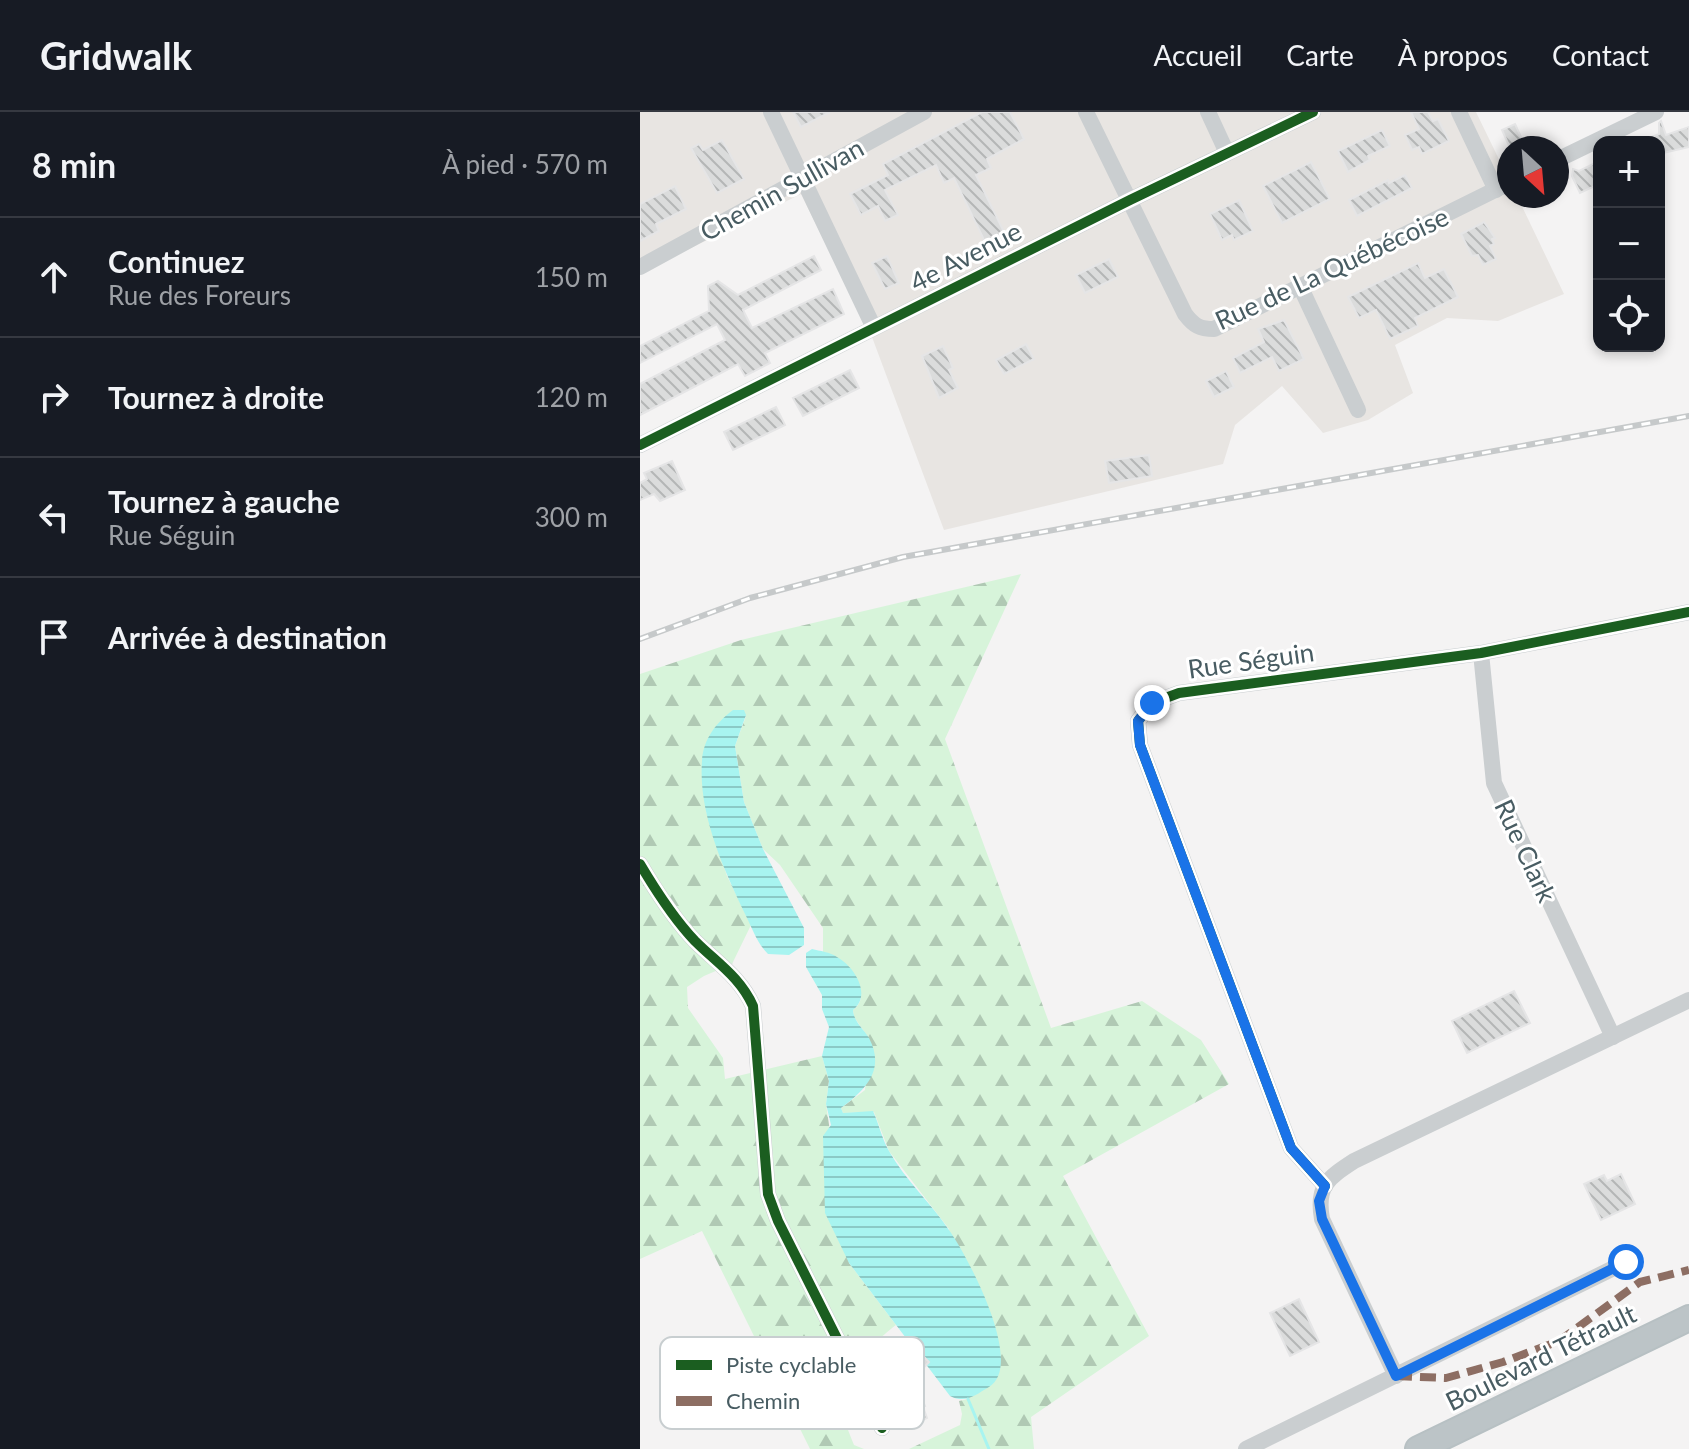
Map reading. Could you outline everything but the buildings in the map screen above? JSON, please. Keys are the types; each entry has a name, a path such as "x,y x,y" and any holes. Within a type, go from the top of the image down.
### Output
{"highway":[{"name":"Boulevard Tétrault","path":"1418,1449 1689,1318"}],"street":[{"path":"771,112 874,328"},
{"name":"Chemin Sullivan","path":"640,267 924,112"},
{"path":"1086,112 1130,200"},
{"path":"1208,112 1227,153"},
{"name":"4e Avenue","path":"640,445 1313,112"},
{"path":"1459,112 1497,178"},
{"path":"1569,154 1656,112"},
{"name":"Rue de La Québécoise","path":"1130,200 1185,314 1192,324 1202,329 1214,329 1497,189"},
{"path":"1300,286 1358,410"},
{"name":"Rue Séguin","path":"1325,1186 1291,1148 1140,745 1138,721 1152,703 1179,693 1481,653 1689,612"},
{"name":"Rue Clark","path":"1481,653 1494,783 1613,1037"},
{"path":"640,864 658,895 694,940 734,975 753,1006 768,1194 778,1221 836,1337"},
{"path":"1396,1376 1322,1219 1319,1201 1330,1176 1354,1161 1689,1000"},
{"path":"1246,1449 1626,1262"}],"shaded area":[{"path":"640,112 1476,112 1497,155 1497,208 1523,208 1564,294 1498,321 1447,318 1395,345 1413,393 1368,420 1323,433 1282,386 1235,425 1223,464 944,530 872,337 801,194 640,273"}],"green space":[{"path":"1021,574 945,739 1051,1028 1142,1001 1201,1040 1229,1084 1063,1176 1149,1336 1031,1417 1034,1449 909,1449 960,1425 962,1414 959,1401 968,1399 949,1229 889,1151 874,1112 843,1113 841,1108 865,1090 868,1037 854,1017 853,1010 859,1003 859,985 840,960 823,952 823,928 780,865 763,849 744,802 735,746 746,716 702,759 706,811 727,876 751,925 732,964 687,987 688,1008 723,1058 725,1079 822,1056 829,1081 826,1104 849,1263 896,1325 880,1337 755,1337 702,1231 640,1259 640,674 741,640"},
{"path":"800,1429 848,1429 854,1445 864,1449 810,1449"}],"water":[{"path":"733,710 744,710 746,715 735,746 744,802 763,849 804,928 804,945 789,955 768,954 758,941 729,880 708,821 702,781 703,753 712,732"},
{"path":"812,949 834,955 850,967 861,989 859,1004 853,1010 874,1049 874,1069 865,1086 841,1108 843,1113 873,1111 889,1151 957,1243 990,1310 1001,1357 999,1375 989,1387 970,1398 950,1396 924,1362 924,1337 905,1337 849,1263 825,1213 823,1136 831,1125 826,1104 829,1081 822,1056 829,1027 822,1009 822,995 806,967 806,953"}],"waterway":[{"path":"968,1399 989,1449"}],"railway":[{"path":"640,639 750,598 903,557 1689,416"}],"marked path":[{"path":"1396,1376 1446,1378 1503,1362 1559,1341 1640,1282 1689,1270"}],"cycle path":[{"path":"640,445 1313,112"},
{"path":"1325,1186 1291,1148 1140,745 1138,721 1152,703 1179,693 1481,653 1689,612"},
{"path":"640,864 679,923 735,978 753,1006 768,1194 778,1221 836,1337"}],"route":[{"path":"1152,703 1138,721 1140,745 1291,1148 1325,1186 1319,1201 1322,1219 1396,1376 1626,1262"}]}
